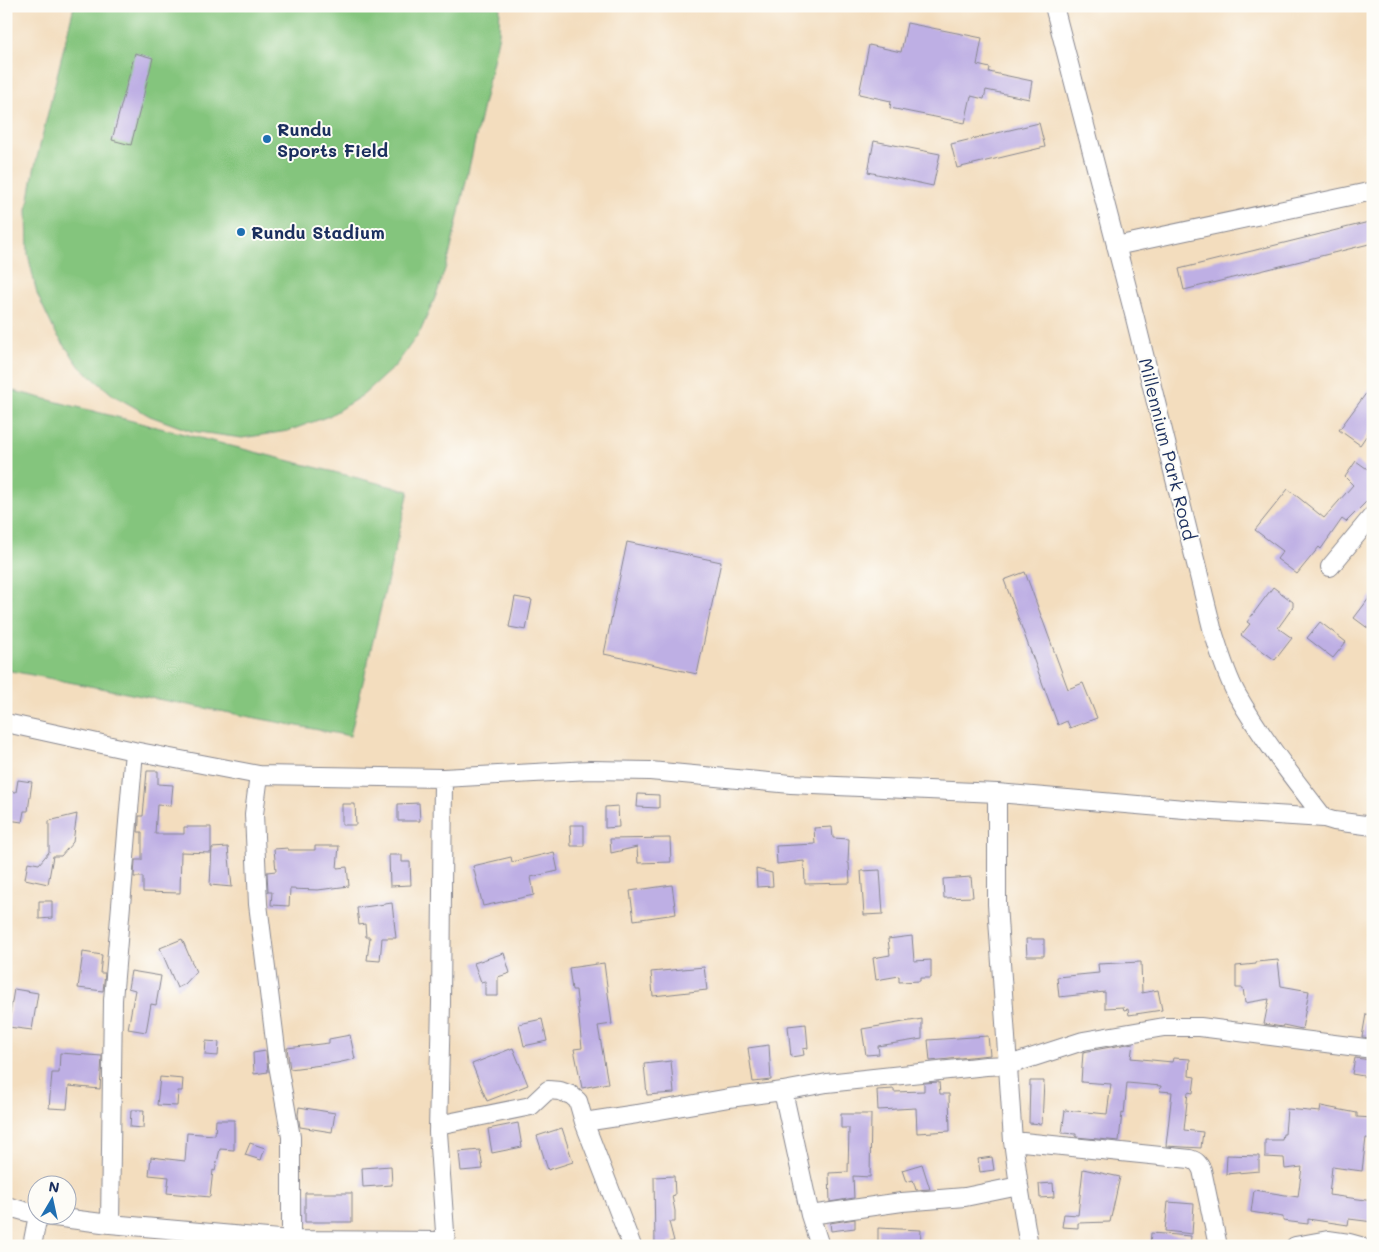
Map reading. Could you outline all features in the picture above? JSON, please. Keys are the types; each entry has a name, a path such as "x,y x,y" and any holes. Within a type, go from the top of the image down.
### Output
{"street":[{"name":"Millennium Park Road","path":"1054,6 1212,628 1224,666 1236,692 1254,721 1286,768 1324,818"},
{"path":"1116,246 1373,191"},
{"path":"1330,567 1373,514"},
{"path":"6,723 134,751 259,775 443,778 590,770 650,771 791,784 997,793 1196,810 1324,818 1373,826"},
{"path":"110,1224 113,1000 134,751"},
{"path":"259,775 254,814 258,904 278,1064 291,1137 291,1243"},
{"path":"78,1220 291,1243 445,1243 438,1124 443,778"},
{"path":"997,793 997,904 1013,1142 1029,1246"},
{"path":"584,1122 828,1083 1009,1065 1083,1041 1164,1027 1200,1026 1373,1049"},
{"path":"438,1124 531,1106 548,1090 570,1095 578,1101 584,1122 632,1246"},
{"path":"783,1091 810,1215 820,1246"},
{"path":"1013,1142 1195,1160 1202,1170 1218,1246"},
{"path":"810,1215 902,1202 965,1197 1019,1186"},
{"path":"6,1206 28,1212"},
{"path":"32,1246 36,1224"},
{"path":"1295,1246 1328,1240 1360,1246"}],"green space":[{"name":"Rundu Stadium","path":"74,6 500,6 499,34 449,257 437,293 421,330 396,365 363,395 329,416 288,431 242,438 191,431 150,416 113,395 80,367 55,332 37,294 28,254 27,210 34,170"},
{"path":"6,389 409,491 350,736 6,670"}],"building":[{"path":"907,23 982,38 977,65 990,68 989,72 1032,81 1029,99 986,90 984,99 971,96 965,123 890,108 891,101 859,94 869,45 901,52"},
{"path":"135,53 153,58 131,145 112,140"},
{"path":"1039,123 1045,147 957,168 951,144"},
{"path":"874,141 940,154 933,186 868,172"},
{"path":"1373,221 1373,243 1184,290 1179,269"},
{"path":"1373,384 1373,426 1360,445 1339,430"},
{"path":"1356,461 1373,473 1373,495 1346,522 1342,519 1321,549 1319,547 1297,574 1277,559 1283,551 1255,530 1288,489 1324,518 1353,485 1345,477"},
{"path":"627,542 721,562 697,674 604,654"},
{"path":"1025,572 1068,689 1083,683 1097,718 1070,728 1067,721 1058,725 1004,580"},
{"path":"1273,587 1293,602 1293,607 1278,628 1292,638 1275,660 1241,635 1250,624 1247,622"},
{"path":"1373,593 1373,632 1354,618"},
{"path":"515,597 532,600 526,630 509,627"},
{"path":"1320,622 1346,642 1333,658 1307,638"},
{"path":"147,771 158,771 158,784 173,785 171,806 157,805 155,834 184,834 184,827 211,827 211,853 181,852 180,893 143,892 143,877 134,877 135,860 142,860 142,832 138,832 139,816 143,816"},
{"path":"18,780 32,782 28,811 24,811 22,822 8,820 10,809 6,808 8,791 16,792"},
{"path":"638,794 659,795 659,808 637,807"},
{"path":"419,803 420,821 398,821 398,804"},
{"path":"342,804 355,804 356,825 342,825"},
{"path":"618,806 619,827 605,828 605,807"},
{"path":"77,814 73,842 61,856 53,856 48,884 25,879 28,862 39,864 49,852 49,821"},
{"path":"570,825 584,825 584,846 571,846"},
{"path":"832,827 833,838 849,839 848,863 850,883 805,884 804,861 777,864 776,846 815,844 814,828"},
{"path":"670,838 671,862 638,863 637,847 611,853 610,839"},
{"path":"315,846 339,846 337,868 347,867 349,886 318,890 290,889 289,906 271,905 272,892 268,892 267,872 276,871 274,849 315,850"},
{"path":"228,847 232,887 210,885 212,848"},
{"path":"554,852 558,871 531,877 534,895 483,906 473,866 511,857 512,862"},
{"path":"389,855 402,855 402,862 410,862 411,885 390,886"},
{"path":"756,869 772,873 773,886 757,887"},
{"path":"880,870 883,914 864,915 861,871"},
{"path":"971,877 973,897 944,898 943,879"},
{"path":"672,885 676,914 634,920 630,891"},
{"path":"39,901 52,901 52,918 39,919"},
{"path":"392,903 396,938 382,938 380,961 367,960 370,937 366,937 365,924 359,925 357,908"},
{"path":"912,936 914,961 931,960 931,978 920,978 920,981 899,982 899,976 876,980 873,958 890,955 888,939"},
{"path":"182,939 196,972 185,984 177,988 160,948"},
{"path":"1026,939 1044,939 1044,956 1027,956"},
{"path":"83,952 102,955 100,973 105,973 103,991 78,988"},
{"path":"504,953 510,973 498,977 498,996 485,996 485,981 481,982 474,963"},
{"path":"1278,960 1281,986 1309,991 1302,1029 1264,1024 1269,999 1245,1003 1243,988 1236,988 1236,966"},
{"path":"1141,962 1142,993 1158,990 1162,1010 1129,1015 1128,1009 1124,1010 1123,1007 1105,1008 1105,992 1059,997 1057,977 1099,973 1098,964"},
{"path":"604,963 612,1024 598,1026 608,1083 582,1088 574,1049 582,1048 576,990 572,990 569,968"},
{"path":"704,967 707,990 653,996 651,972"},
{"path":"131,971 161,976 156,1005 151,1004 146,1032 128,1029 135,990 128,988"},
{"path":"14,989 38,993 32,1030 8,1027"},
{"path":"1366,1014 1373,1015 1373,1038 1362,1037"},
{"path":"542,1019 547,1041 524,1046 519,1024"},
{"path":"922,1019 922,1039 878,1046 879,1054 866,1055 862,1029"},
{"path":"806,1024 808,1048 803,1049 804,1055 791,1057 788,1026"},
{"path":"350,1035 355,1059 290,1069 287,1048 329,1043 329,1039"},
{"path":"988,1036 990,1055 930,1061 928,1040"},
{"path":"206,1041 219,1042 218,1056 205,1055"},
{"path":"1133,1043 1131,1058 1172,1062 1173,1058 1190,1059 1189,1076 1195,1077 1193,1093 1188,1092 1184,1130 1203,1132 1201,1148 1166,1146 1172,1092 1160,1091 1161,1086 1127,1083 1119,1141 1076,1137 1076,1134 1062,1133 1065,1110 1107,1114 1111,1084 1081,1082 1083,1052"},
{"path":"769,1045 771,1080 753,1082 748,1048"},
{"path":"513,1048 528,1085 487,1101 472,1064"},
{"path":"266,1051 268,1072 254,1074 253,1053"},
{"path":"60,1053 102,1056 100,1089 69,1086 67,1109 49,1108 52,1073 59,1073"},
{"path":"1355,1058 1371,1060 1369,1077 1352,1074"},
{"path":"671,1061 674,1093 647,1095 644,1064"},
{"path":"160,1077 183,1079 182,1091 178,1091 177,1106 157,1105"},
{"path":"1030,1081 1044,1081 1042,1124 1029,1123"},
{"path":"939,1082 940,1094 949,1094 950,1131 917,1133 916,1108 878,1110 877,1090 894,1089 894,1092 924,1091 924,1083"},
{"path":"1321,1106 1357,1113 1357,1117 1373,1118 1373,1139 1366,1138 1362,1171 1332,1167 1329,1195 1373,1201 1373,1222 1349,1219 1348,1225 1308,1219 1308,1224 1283,1221 1283,1217 1251,1212 1254,1190 1298,1197 1302,1167 1285,1169 1284,1158 1265,1157 1265,1140 1282,1140 1283,1134 1285,1134 1287,1109 1320,1112"},
{"path":"299,1107 335,1113 332,1132 300,1127"},
{"path":"131,1110 144,1110 143,1128 130,1127"},
{"path":"841,1114 871,1114 870,1177 853,1176 854,1198 830,1202 829,1173 848,1172 849,1128 841,1128"},
{"path":"216,1120 234,1120 234,1150 220,1149 215,1171 213,1170 210,1197 167,1193 169,1177 149,1175 151,1157 185,1161 187,1133 215,1135"},
{"path":"518,1123 522,1147 492,1153 488,1129"},
{"path":"562,1128 573,1162 548,1170 537,1136"},
{"path":"250,1143 265,1148 261,1160 245,1155"},
{"path":"480,1150 483,1169 461,1171 459,1152"},
{"path":"1227,1155 1259,1156 1259,1171 1226,1174"},
{"path":"992,1157 994,1170 980,1172 978,1159"},
{"path":"922,1164 930,1189 916,1190 913,1180 906,1182 902,1170"},
{"path":"391,1166 392,1185 363,1187 362,1168"},
{"path":"1083,1169 1120,1177 1110,1222 1078,1223 1078,1228 1062,1227 1064,1214 1078,1215"},
{"path":"674,1176 675,1195 672,1196 675,1222 669,1222 674,1241 669,1242 670,1246 655,1246 654,1177"},
{"path":"1053,1183 1054,1197 1040,1198 1039,1184"},
{"path":"305,1193 352,1193 352,1222 305,1222"},
{"path":"1168,1202 1194,1204 1192,1234 1165,1231"},
{"path":"855,1219 855,1228 831,1231 830,1223"},
{"path":"878,1228 921,1230 920,1246 878,1246"},
{"path":"1151,1233 1191,1236 1190,1246 1150,1246"}],"place":[{"name":"Rundu Sports Field","path":"267,139"},
{"name":"Rundu Stadium","path":"241,232"}]}
